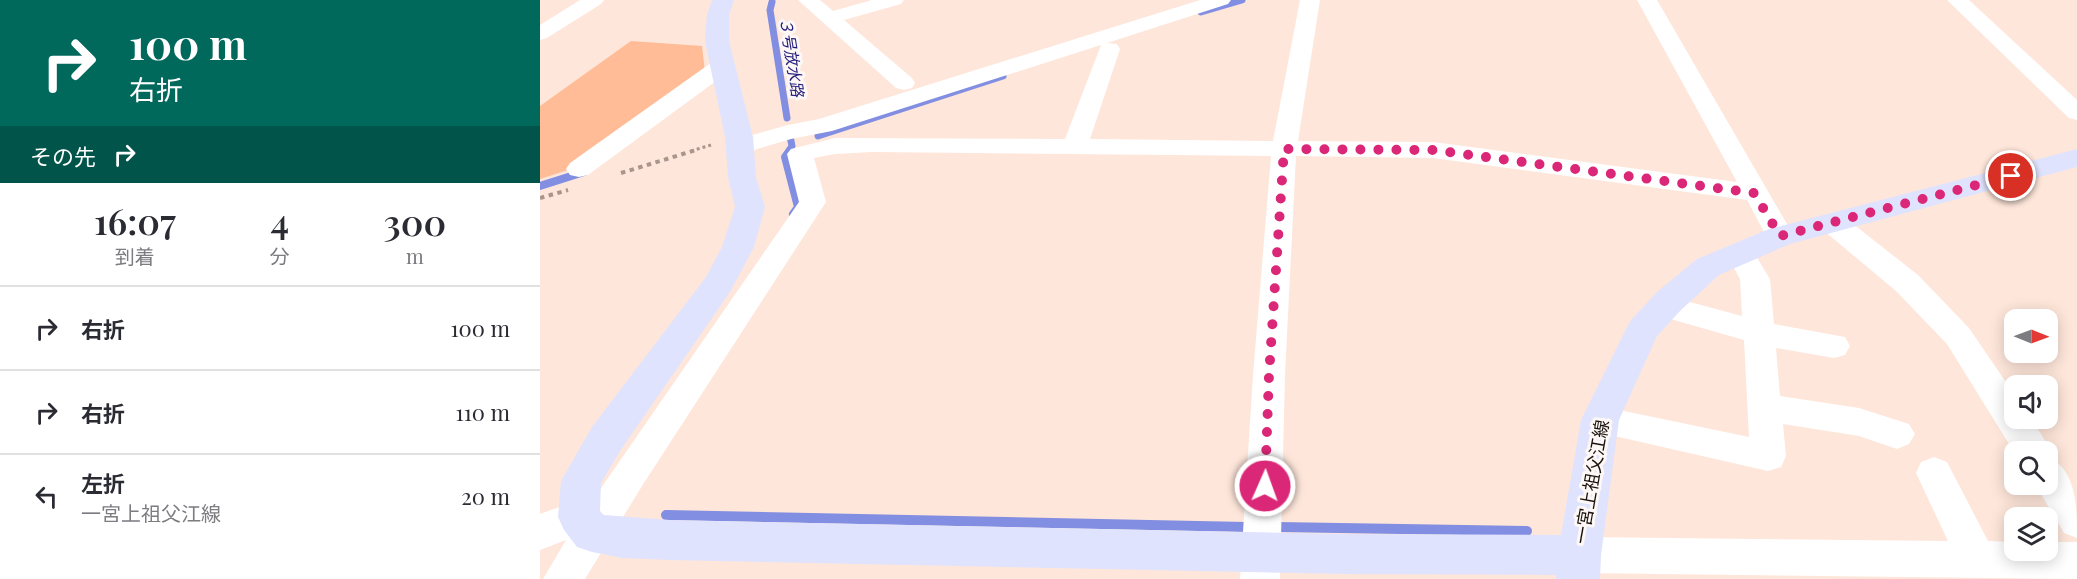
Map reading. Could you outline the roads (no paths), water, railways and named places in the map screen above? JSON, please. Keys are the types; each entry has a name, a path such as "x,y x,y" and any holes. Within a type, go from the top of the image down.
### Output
{"street":[{"path":"540,34 594,0"},
{"path":"585,525 581,481 606,439 718,284 738,247 750,207 742,177 739,142 717,40 718,15 723,0"},
{"path":"808,0 904,82"},
{"path":"830,18 894,0"},
{"path":"739,142 823,126 1221,0"},
{"path":"1261,565 1269,375 1284,149 1310,0"},
{"path":"1647,0 1780,236"},
{"path":"1957,0 2077,113"},
{"path":"1075,147 1109,49"},
{"path":"576,179 723,65"},
{"path":"563,579 585,525 813,202 800,154 835,146 1433,150 1754,193"},
{"name":"一宮上祖父江線","path":"1579,567 1600,420 1643,329 1664,306 1708,267 1780,236 2077,158"},
{"path":"1833,223 1907,283 1958,336 2027,441"},
{"path":"1600,420 1767,456 1755,279 1740,253"},
{"path":"1664,306 1759,333 1834,346"},
{"path":"1764,407 1859,422 1897,434"},
{"path":"1934,473 1977,560"},
{"path":"2058,490 2077,521"},
{"path":"540,532 585,525 622,538 1261,565 1579,567 1977,560 2077,561"}],"waterway":[{"path":"1201,12 1242,0"},
{"name":"３号放水路","path":"772,2 770,10 787,118"},
{"path":"818,136 1003,76"},
{"name":"３号放水路","path":"789,151 792,146 790,136"},
{"name":"３号放水路","path":"790,150 785,157 798,207 793,214"},
{"path":"540,186 584,172"},
{"path":"666,515 1246,527"},
{"path":"1277,527 1527,531"}]}
